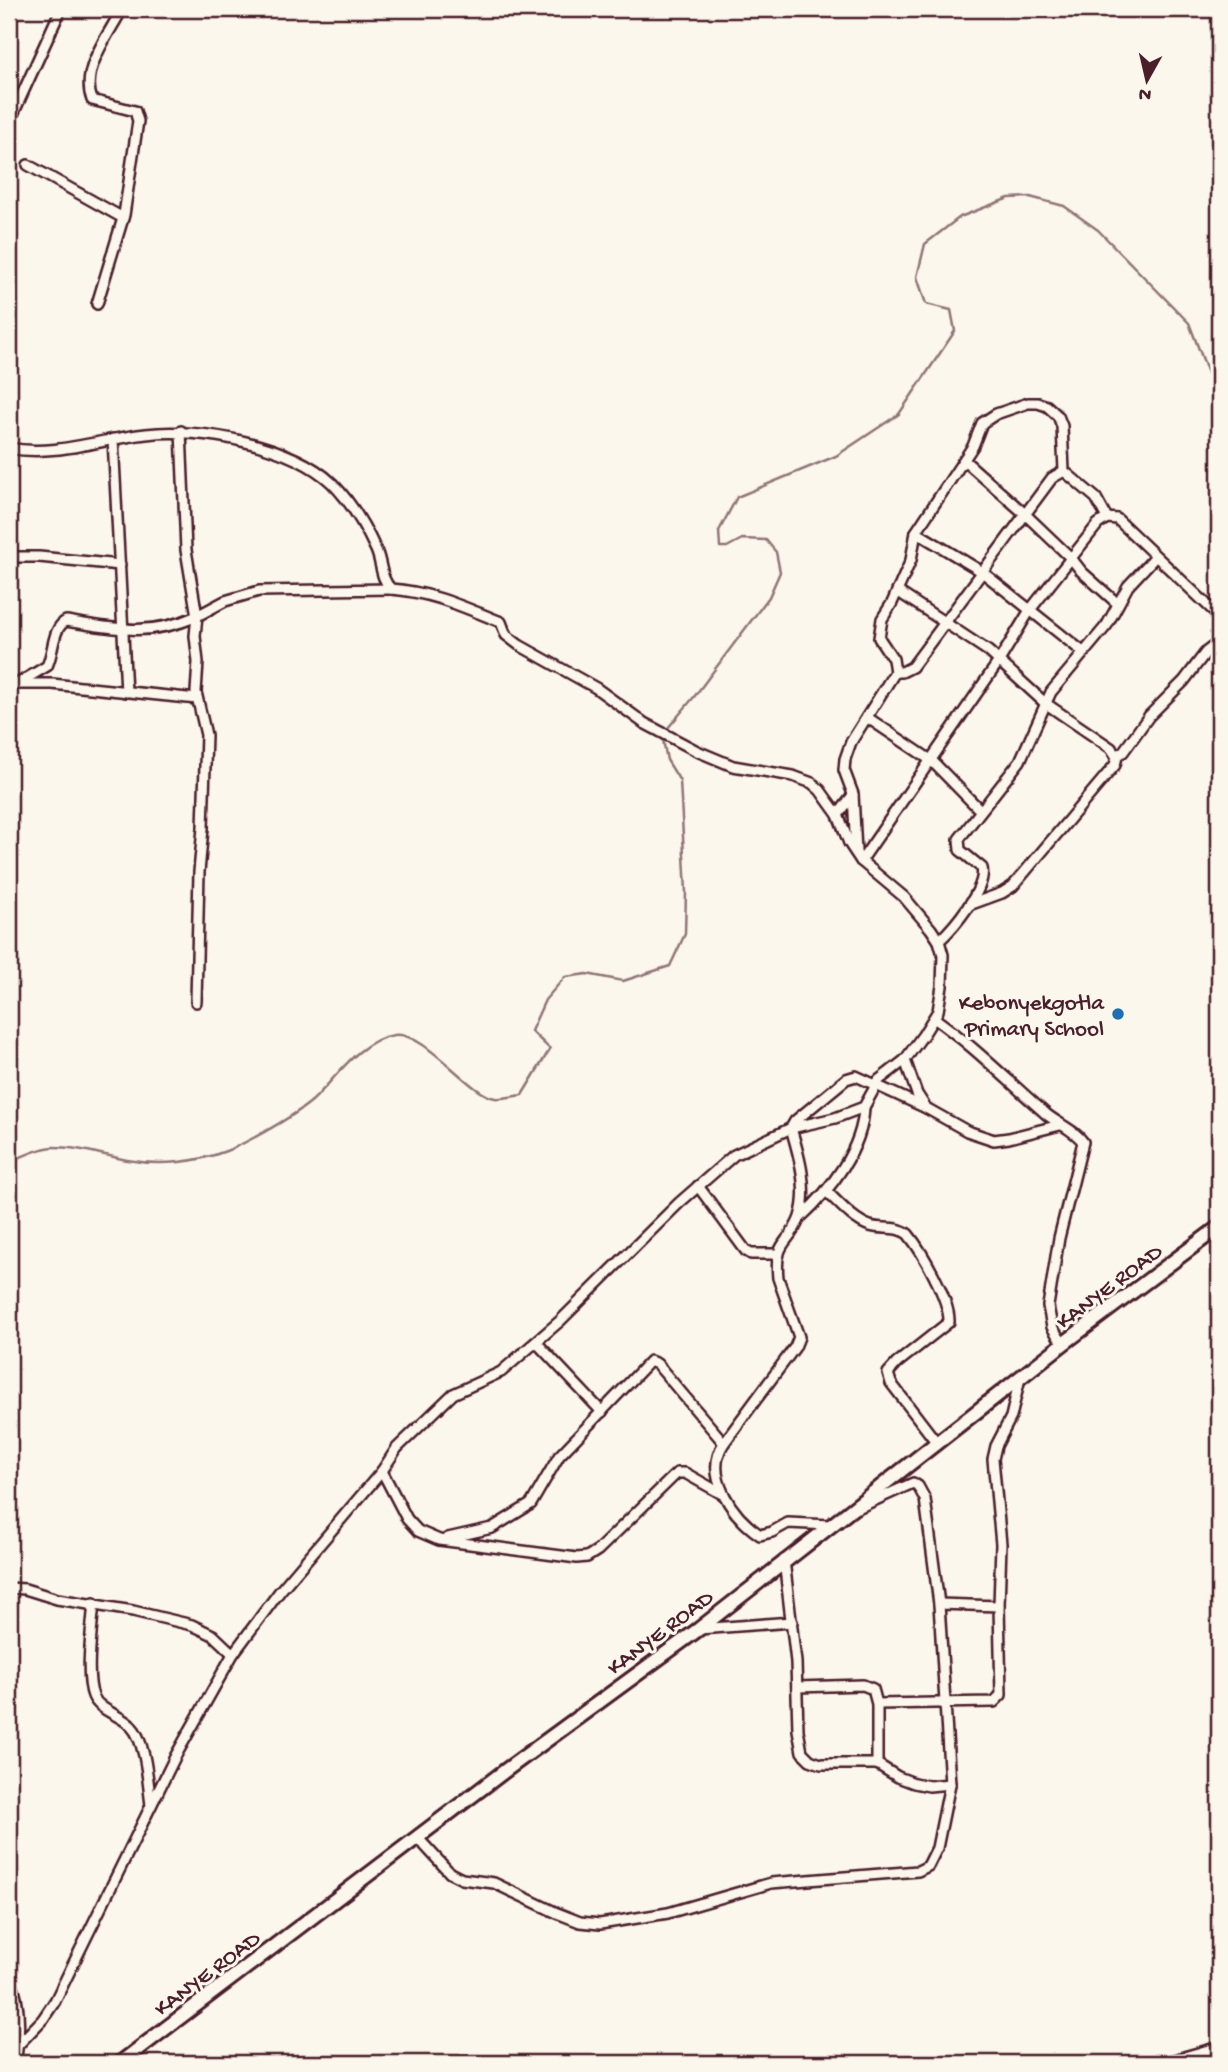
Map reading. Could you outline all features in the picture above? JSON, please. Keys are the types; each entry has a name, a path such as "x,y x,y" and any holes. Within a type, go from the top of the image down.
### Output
{"main road":[{"name":"KANYE ROAD","path":"120,2063 417,1837 699,1629 1063,1344 1219,1227"}],"street":[{"path":"9,123 61,9"},
{"path":"96,304 123,218 138,115 129,108 92,100 90,83 97,56 122,9"},
{"path":"29,165 123,218"},
{"path":"858,857 844,765 851,743 895,672 893,659 881,645 878,634 882,619 911,560 916,532 964,460 984,421 996,414 1035,402 1051,409 1060,421 1064,471 1096,498 1107,518"},
{"path":"181,431 186,550 197,616 197,699 206,735 196,1002"},
{"path":"9,448 22,451 42,450 181,431 223,437 288,456 323,475 356,513 376,551 383,576 391,589"},
{"path":"113,439 125,692"},
{"path":"964,460 1025,514 1118,604"},
{"path":"895,672 912,667 1052,478 1064,471"},
{"path":"858,857 932,761 1030,610 1091,530 1107,518 1117,519 1219,617"},
{"path":"916,532 981,571 1083,652"},
{"path":"9,557 39,557 120,565"},
{"path":"939,942 969,905 982,882 983,871 960,850 958,843 980,810 1020,761 1045,703 1061,678 1107,625 1128,586 1155,557"},
{"path":"13,683 47,666 61,624 66,621 122,629 163,629 197,616 225,601 258,591 417,591 501,622 506,635 513,640 596,688 644,723 697,751 733,765 804,779 820,790 838,816 858,857 904,897 939,942 944,967 940,1000 934,1018 905,1060 884,1075 876,1085 864,1107 863,1127 857,1141 827,1191 799,1218 778,1254 778,1278 799,1333 798,1342 718,1453 716,1468 724,1495 731,1507 760,1535 788,1524 830,1525"},
{"path":"897,592 946,621 999,661 1045,703 1111,748 1116,755 1115,765 1013,886 969,905"},
{"path":"1116,755 1123,752 1149,716 1184,681 1206,652 1219,642"},
{"path":"13,683 52,684 197,699"},
{"path":"868,718 932,761 980,810"},
{"path":"829,801 850,798"},
{"path":"838,816 850,798"},
{"path":"934,1018 969,1044 1060,1125 1079,1137 1083,1145 1061,1228 1048,1306 1052,1327 1063,1344"},
{"path":"905,1060 917,1094 926,1108"},
{"path":"799,1218 802,1205 801,1171 791,1128 799,1116 846,1079 856,1076 926,1108 967,1131 994,1140 1009,1139 1060,1125"},
{"path":"19,2044 43,2019 55,2001 151,1805 233,1654 280,1591 382,1471 397,1448 453,1394 501,1372 536,1342 734,1154 791,1128 835,1118 864,1107"},
{"path":"698,1186 746,1251 751,1254 778,1254"},
{"path":"827,1191 864,1223 874,1227 900,1229 908,1234 938,1287 949,1318 948,1324 888,1373 891,1383 937,1443"},
{"path":"536,1342 601,1412"},
{"path":"439,1539 492,1528 531,1504 559,1456 646,1363 653,1361 724,1443"},
{"path":"877,1704 994,1702 1001,1695 1001,1544 993,1459 1011,1416 1020,1378"},
{"path":"382,1471 407,1519 418,1531 439,1539 565,1557 587,1557 598,1550 677,1473 692,1476 724,1495"},
{"path":"417,1837 450,1874 462,1879 494,1883 534,1905 580,1922 600,1924 668,1913 771,1883 918,1871 928,1866 937,1848 950,1784 939,1604 925,1499 918,1486 913,1483 850,1510"},
{"path":"784,1560 792,1622 798,1737 802,1752 810,1760 821,1764 877,1764 914,1783 929,1786 950,1784"},
{"path":"9,1588 25,1589 57,1599 192,1625 213,1635 233,1654"},
{"path":"94,1604 90,1669 92,1695 102,1707 121,1717 136,1731 145,1761 151,1805"},
{"path":"939,1604 999,1606"},
{"path":"699,1629 792,1622"},
{"path":"797,1687 869,1686 873,1689 877,1704 877,1764"},
{"path":"9,1976 15,1990 19,2044 15,2063"},
{"path":"1163,2063 1219,2048"}],"waterway":[{"path":"9,1162 49,1147 63,1147 152,1163 189,1161 214,1155 246,1142 295,1113 313,1100 359,1052 381,1038 394,1035 406,1036 419,1042 485,1094 495,1098 522,1095 550,1049 531,1031 545,1000 565,977 587,974 623,981 670,966 685,934 686,892 680,781 667,760 662,735 769,597 780,572 776,552 766,540 742,539 727,547 720,547 719,531 737,497 836,456 899,414 955,331 951,310 926,304 917,277 925,244 960,217 1009,198 1030,197 1064,206 1098,230 1189,323 1219,402"}],"place":[{"name":"Kebonyekgotla Primary School","path":"1118,1014"}]}
